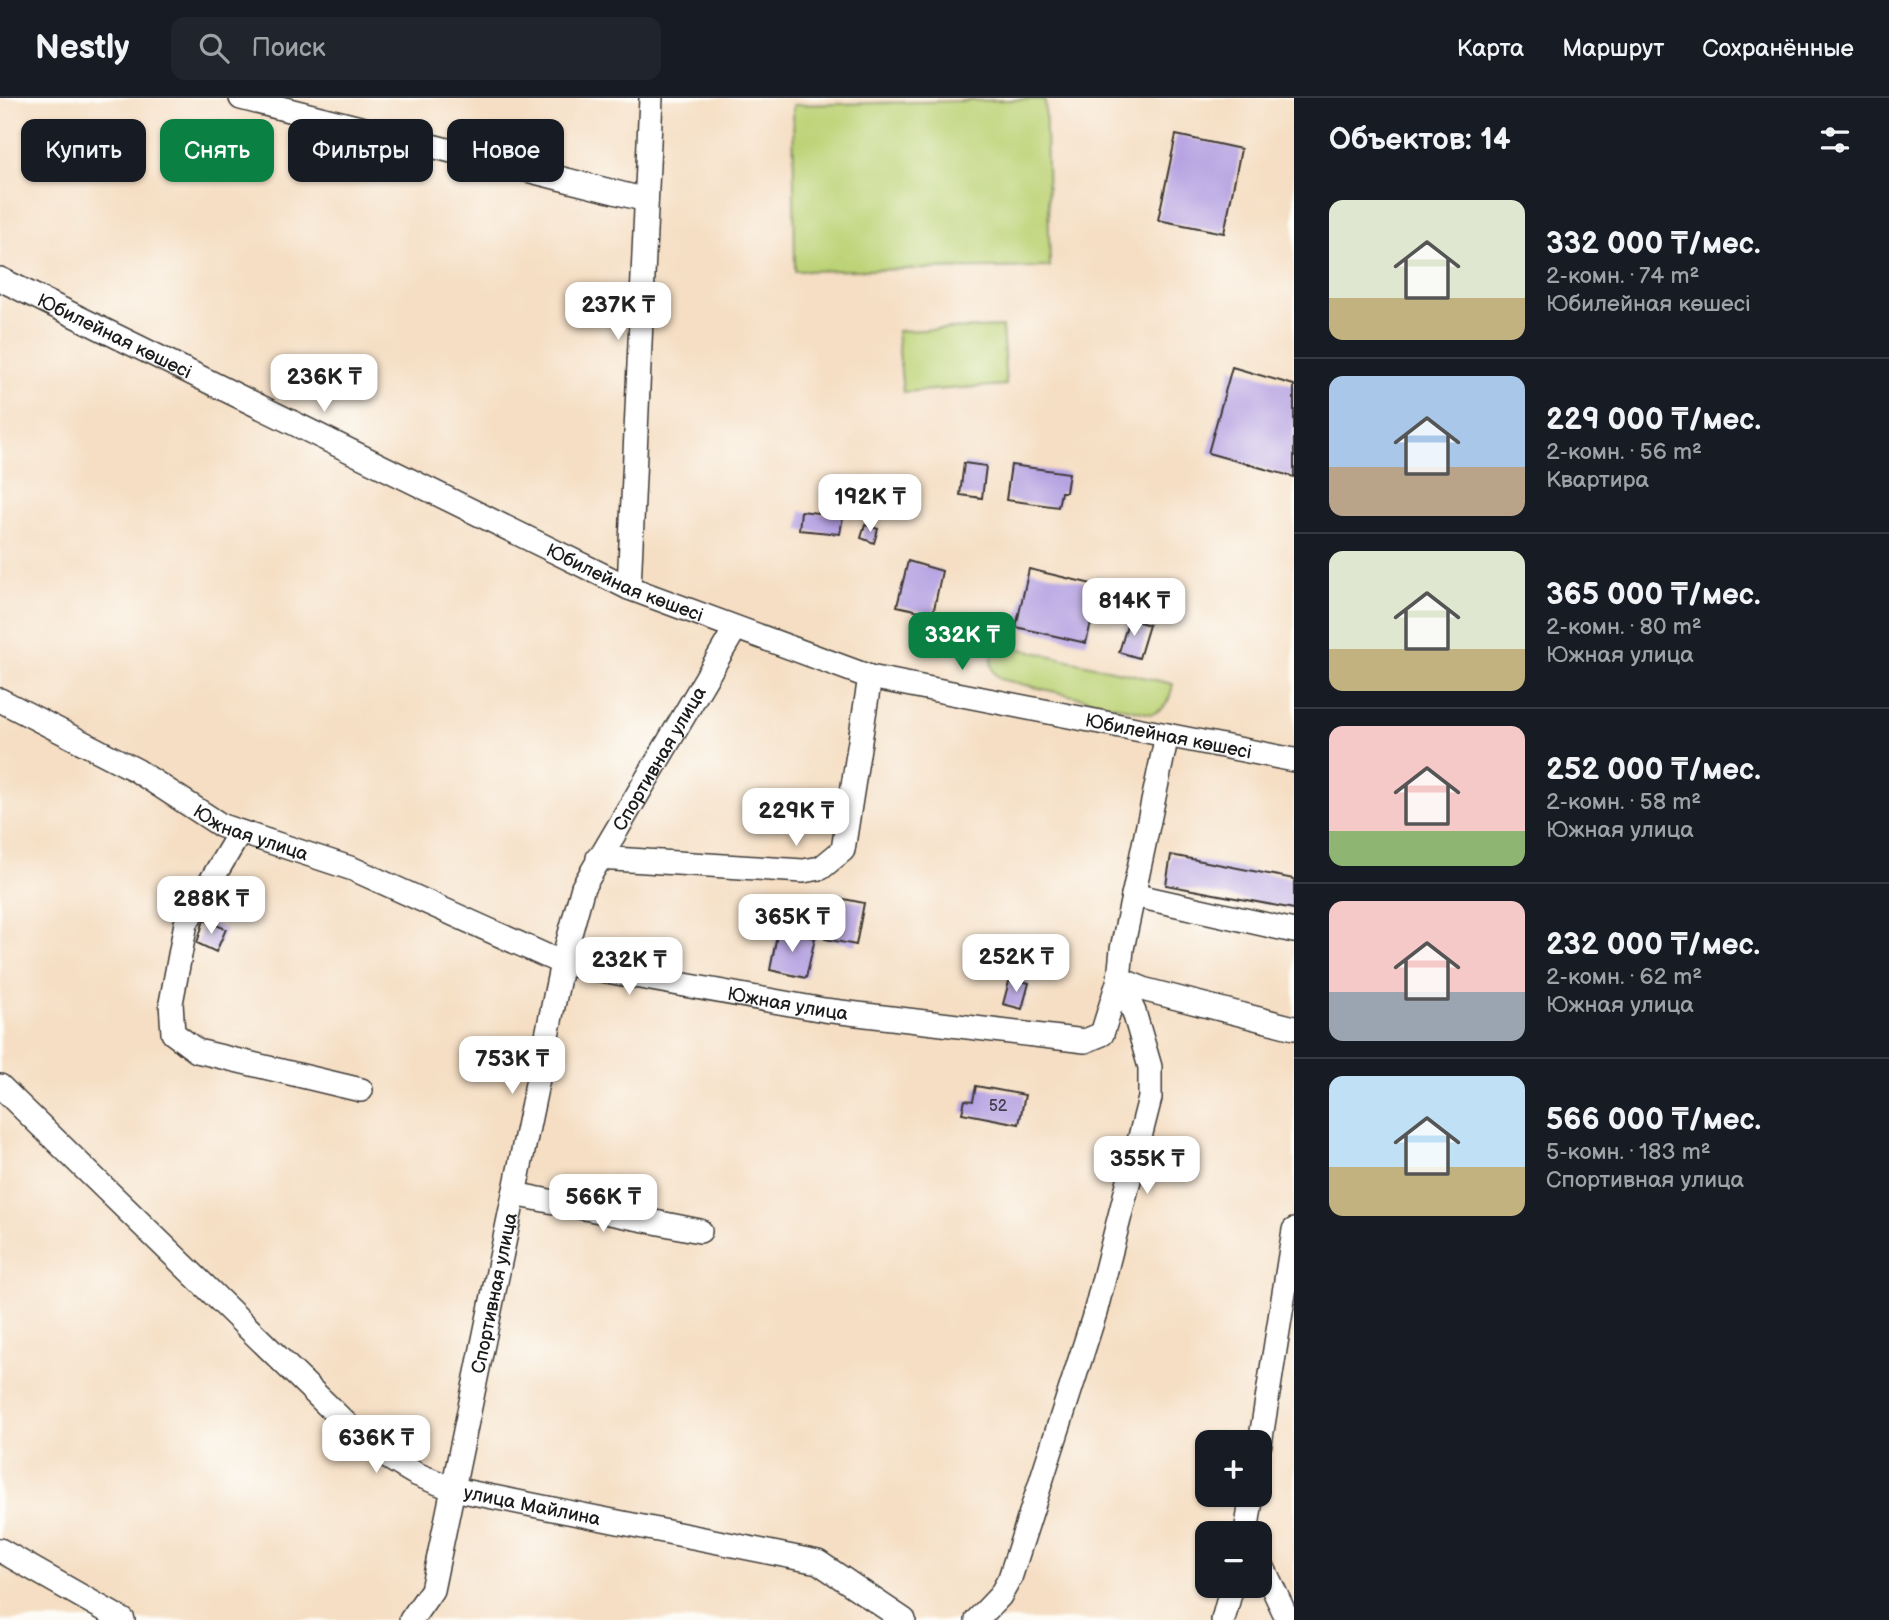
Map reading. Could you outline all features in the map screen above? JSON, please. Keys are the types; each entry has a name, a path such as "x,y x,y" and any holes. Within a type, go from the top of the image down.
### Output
{"street":[{"path":"241,98 646,200"},
{"path":"629,589 651,98"},
{"name":"Юбилейная көшесі","path":"0,279 629,589 735,629 870,677 1294,760"},
{"name":"Спортивная улица","path":"420,1615 432,1590 562,963 583,887 735,629"},
{"path":"598,858 803,871 821,868 843,850 870,677"},
{"name":"Южная улица","path":"0,701 136,770 222,826 353,869 562,963 824,1010 1086,1041 1102,1034"},
{"path":"1143,1043 1102,1034 1119,979 1122,949 1167,735"},
{"path":"240,832 186,923 172,1003 173,1033 197,1051 361,1090"},
{"path":"1133,895 1294,931"},
{"path":"1119,979 1146,990 1294,1028"},
{"path":"977,1620 1000,1596 1010,1578 1095,1313 1150,1098 1150,1067 1134,1012 1119,979"},
{"name":"улица Майлина","path":"0,1087 369,1446 416,1474 453,1489 818,1562 904,1620"},
{"path":"514,1194 700,1231"},
{"path":"1262,1430 1294,1230"},
{"path":"0,1550 123,1620"},
{"path":"1272,1587 1287,1619"},
{"path":"1223,1620 1229,1598"}],"green space":[{"path":"1045,99 1050,267 795,271 793,105"},
{"path":"1002,327 1006,385 903,392 897,331"},
{"path":"995,643 1173,684 1171,694 1164,706 1151,714 1000,679 992,667"}],"building":[{"path":"1176,135 1241,149 1224,233 1158,220"},
{"path":"1232,367 1294,385 1294,477 1208,453"},
{"path":"964,463 986,466 982,498 960,495"},
{"path":"1011,465 1069,473 1066,492 1061,492 1058,507 1006,500"},
{"path":"801,511 843,516 840,534 799,530"},
{"path":"865,525 878,529 874,543 861,538"},
{"path":"908,561 942,571 933,614 897,606"},
{"path":"1029,569 1100,586 1086,643 1016,627"},
{"path":"1129,619 1149,625 1139,658 1119,652"},
{"path":"1171,855 1294,879 1294,909 1166,885"},
{"path":"834,897 864,903 856,945 825,939"},
{"path":"204,920 226,929 216,952 197,943"},
{"path":"778,930 815,938 806,978 770,970"},
{"path":"1010,978 1029,983 1022,1009 1003,1004"},
{"path":"976,1086 1025,1095 1019,1124 962,1113 965,1100 973,1101"}]}
